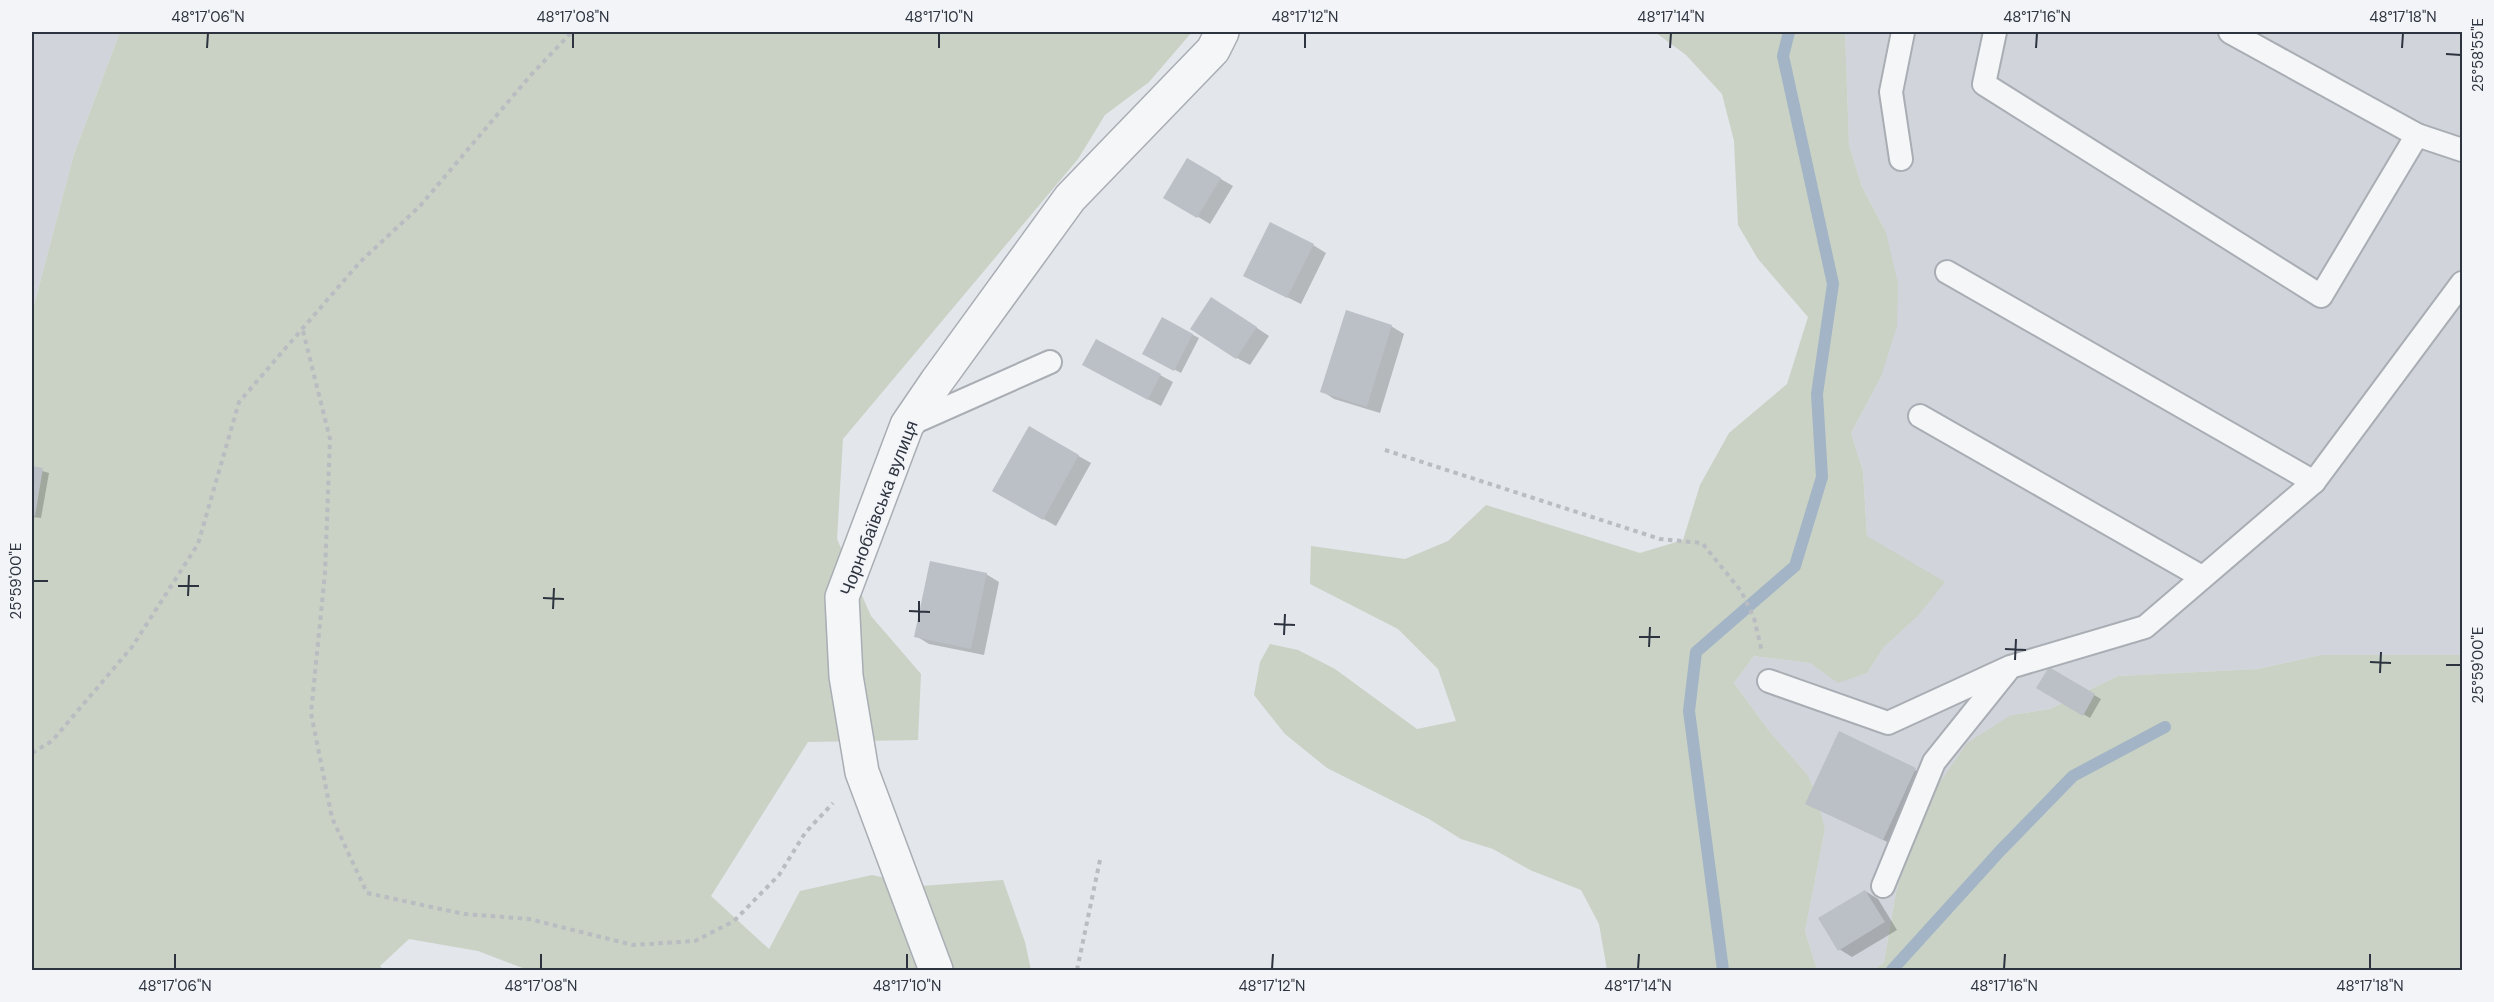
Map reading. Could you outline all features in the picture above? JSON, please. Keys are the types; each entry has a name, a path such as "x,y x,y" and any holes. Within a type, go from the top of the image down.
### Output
{"street":[{"name":"Чорнобаївська вулиця","path":"936,970 862,771 846,676 842,597 907,425 1070,198 1213,50 1222,32"}],"lane":[{"path":"1901,159 1891,92 1903,32"},
{"path":"1995,32 1984,84 2321,296 2417,135"},
{"path":"2230,32 2417,135 2463,150"},
{"path":"1947,272 2313,482"},
{"path":"1769,681 1888,723 2010,667 2145,627 2313,482 2463,283"},
{"path":"907,425 1050,362"},
{"path":"1920,416 2202,577"},
{"path":"1883,886 1934,762 2010,667"}],"path":[{"path":"32,753 52,741 132,647 198,543 240,402 360,262 420,206 530,76 573,32"},
{"path":"303,331 330,439 325,573 311,713 332,818 367,893 464,914 529,919 633,945 695,941 734,921 779,874 805,833 862,771"},
{"path":"1385,450 1660,539 1702,543 1742,591 1754,618"},
{"path":"1077,970 1100,860"}],"shaded area":[{"path":"32,32 120,32 74,154 32,313"},
{"path":"120,32 1192,32 1149,82 1105,115 1078,159 843,439 837,539 871,616 921,674 918,740 808,742 711,896 769,949 800,891 872,875 921,886 1003,880 1025,942 1031,970 528,970 478,951 409,939 380,966 384,970 32,970 32,313 74,154"},
{"path":"1655,32 1845,32 1849,145 1862,187 1886,232 1898,284 1897,326 1881,377 1851,433 1863,471 1867,536 1945,582 1917,617 1884,647 1867,673 1838,683 1810,663 1754,656 1734,683 1770,732 1807,774 1816,794 1825,829 1805,931 1817,970 1607,970 1599,924 1581,890 1530,870 1493,849 1461,839 1429,819 1327,768 1285,734 1254,695 1260,662 1270,644 1298,650 1335,669 1417,729 1456,721 1438,669 1398,629 1310,584 1311,546 1405,559 1448,541 1486,505 1640,553 1683,540 1700,485 1729,433 1787,384 1808,317 1758,259 1738,225 1734,141 1722,94 1686,55"},
{"path":"1845,32 2462,32 2462,655 2321,655 2258,669 2118,676 2050,709 2011,715 1912,841 1896,892 1884,962 1874,970 1817,970 1805,931 1825,829 1807,774 1770,732 1734,683 1754,656 1810,663 1838,682 1867,673 1884,647 1917,617 1867,536 1863,471 1851,433 1881,377 1886,232 1862,187 1849,145"},
{"path":"2321,655 2462,655 2462,970 1874,970 1884,962 1896,892 1929,798 1967,743 2011,715 2050,709 2118,676 2258,669"}],"building":[{"path":"1187,158 1221,178 1197,218 1163,198"},
{"path":"1270,222 1314,244 1287,298 1243,276"},
{"path":"1211,297 1257,327 1236,359 1190,329"},
{"path":"1346,310 1392,325 1367,407 1320,392"},
{"path":"1162,317 1193,334 1174,371 1142,354"},
{"path":"1096,339 1161,374 1148,400 1082,365"},
{"path":"1029,426 1079,455 1043,520 992,491"},
{"path":"32,466 43,468 35,516 32,515"},
{"path":"930,561 987,573 971,649 914,637"},
{"path":"2049,667 2095,694 2083,716 2036,688"},
{"path":"1839,731 1916,768 1883,840 1805,804"},
{"path":"1865,890 1885,922 1838,951 1818,918"}],"waterway":[{"path":"1723,970 1689,711 1696,652 1795,566 1822,477 1817,394 1833,284 1783,56 1789,32"},
{"path":"1892,970 2000,851 2073,776 2165,727"}]}
